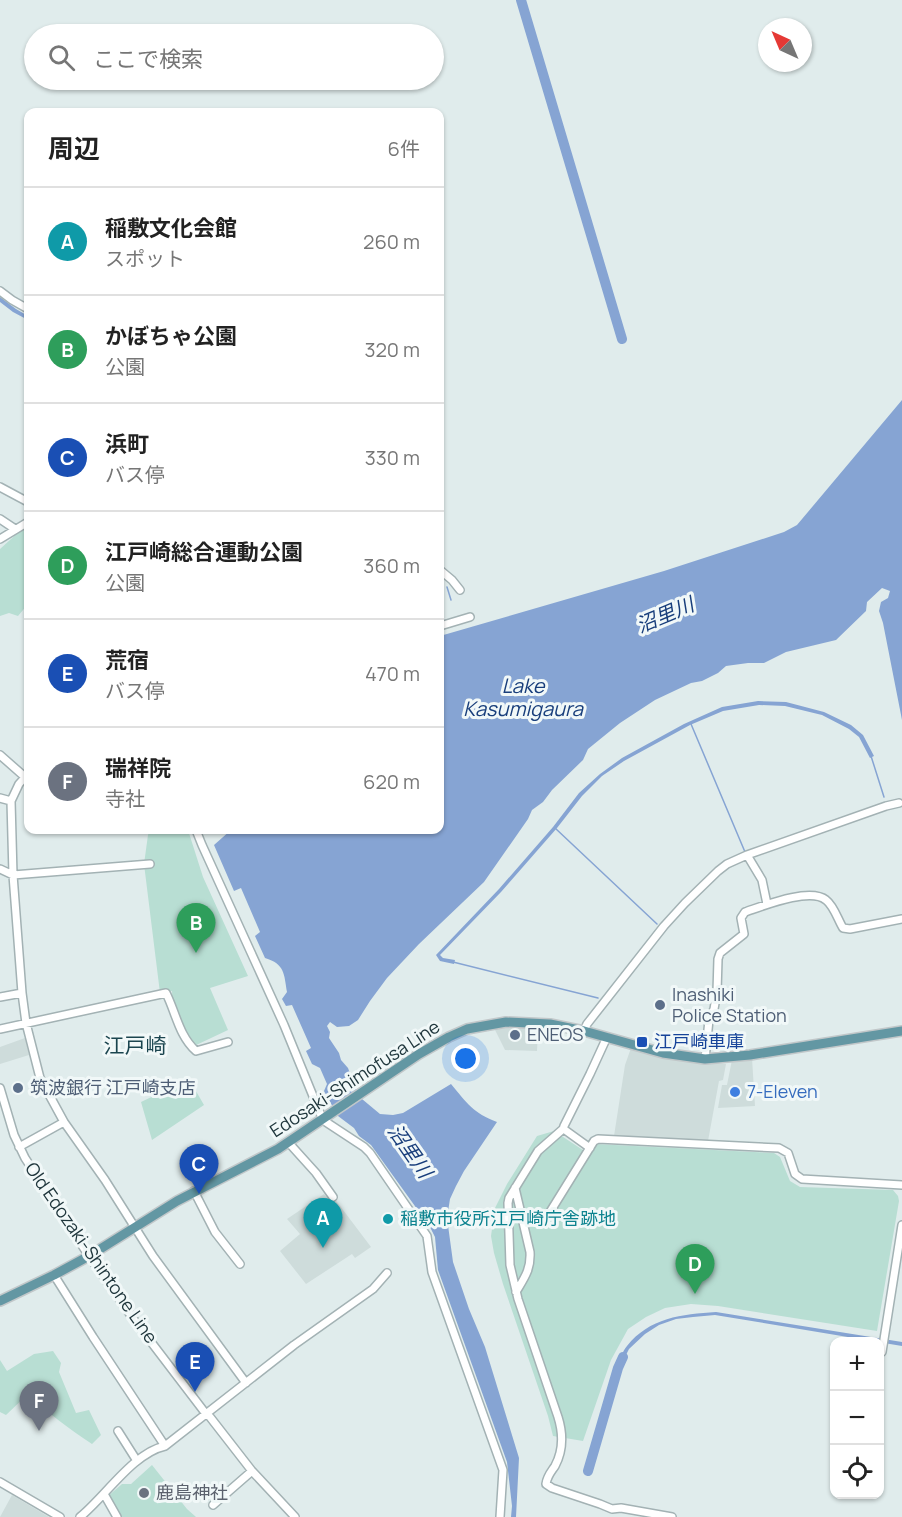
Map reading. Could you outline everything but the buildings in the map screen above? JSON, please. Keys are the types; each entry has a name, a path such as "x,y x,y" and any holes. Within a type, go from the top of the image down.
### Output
{"main road":[{"name":"Edosaki-Shimofusa Line","path":"0,1301 89,1256 194,1191 288,1142 369,1086 439,1042 468,1029 520,1022 550,1024 663,1053 705,1059 750,1055 902,1031"}],"street":[{"path":"0,291 24,305"},
{"path":"0,487 24,500"},
{"path":"0,519 15,529"},
{"path":"0,539 24,524"},
{"path":"444,573 460,590"},
{"path":"444,625 470,617"},
{"path":"0,755 24,773"},
{"path":"24,779 14,791 11,801 13,874 22,993 26,1023 40,1078 64,1122 105,1180 153,1257 246,1383"},
{"path":"0,798 11,801"},
{"path":"584,1031 587,1024 664,926 727,864 899,803"},
{"path":"198,834 326,1122 370,1153 427,1236 432,1272 503,1470 500,1517"},
{"path":"747,855 762,880 767,904"},
{"path":"0,869 13,874 150,864"},
{"path":"705,1059 709,1020 717,992 718,959 720,953 744,934 741,918 745,912 806,894 825,898 843,928 850,929 902,919"},
{"path":"0,997 22,993"},
{"path":"0,1029 166,993 179,1027 188,1044 196,1051 228,1042"},
{"path":"607,1037 563,1129 538,1151 509,1198 510,1264 518,1299 560,1425 558,1459 546,1484 612,1509 621,1508 672,1517"},
{"name":"Old Edozaki-Shintone Line","path":"0,1088 19,1147 89,1256 206,1414 252,1471 295,1517"},
{"path":"19,1147 64,1122"},
{"path":"563,1129 590,1148"},
{"path":"550,1212 594,1141 600,1139 779,1148 788,1153 794,1171 799,1178 804,1180 902,1185"},
{"path":"288,1142 316,1173 333,1197"},
{"path":"515,1188 531,1262 516,1292"},
{"path":"194,1191 215,1232 240,1264"},
{"path":"884,1339 902,1225"},
{"path":"84,1516 137,1461 156,1448 165,1446 330,1318 373,1289 387,1273"},
{"path":"54,1275 165,1446"},
{"path":"118,1431 137,1461"},
{"path":"213,1505 252,1471"},
{"path":"0,1482 60,1517"},
{"path":"104,1494 117,1517"},
{"path":"609,1517 612,1509"}],"shaded area":[{"path":"510,1026 538,1028 537,1051 505,1050 494,1028"},
{"path":"25,1038 29,1055 0,1064 0,1047"},
{"path":"631,1048 684,1061 726,1064 723,1080 719,1081 708,1141 614,1136 625,1065"},
{"path":"752,1058 755,1106 718,1108 722,1085 727,1085 732,1060"},
{"path":"324,1194 330,1201 334,1198 371,1247 355,1258 352,1254 306,1284 280,1251 300,1234 287,1219"},
{"path":"12,1495 49,1517 0,1517"}],"green space":[{"path":"21,530 24,530 24,609 18,616 9,613 0,616 0,549"},
{"path":"189,834 203,877 248,976 210,988 228,1030 192,1047 173,1012 172,991 160,993 144,864 148,835"},
{"path":"189,1079 204,1105 152,1140 141,1102"},
{"path":"554,1131 589,1154 595,1144 774,1153 780,1157 790,1181 800,1187 893,1190 899,1201 877,1331 718,1306 691,1304 665,1308 628,1329 611,1360 583,1441 553,1436 503,1284 491,1236 495,1208 507,1184 537,1136"},
{"path":"53,1351 61,1363 59,1372 76,1413 89,1410 101,1435 92,1444 28,1394 6,1415 0,1412 0,1360 7,1371 34,1354"},
{"name":"鹿島神社","path":"152,1465 196,1517 121,1517 115,1511 107,1497 122,1484 131,1484"}],"water":[{"path":"0,297 24,314 24,318 13,312 0,302"},
{"name":"Lake Kasumigaura","path":"902,400 902,720 879,611 881,602 888,598 890,591 882,588 867,602 866,611 836,640 786,652 764,663 726,666 702,681 691,683 655,700 620,723 588,749 583,760 543,802 532,810 484,882 387,978 358,1020 349,1026 337,1027 330,1022 327,1026 330,1032 329,1038 348,1068 362,1099 380,1114 403,1113 451,1084 476,1111 497,1122 456,1186 450,1199 447,1218 453,1262 485,1347 519,1458 516,1517 511,1517 507,1462 438,1270 435,1237 371,1145 338,1116 324,1091 327,1084 320,1068 312,1064 306,1051 311,1048 292,1005 286,1006 282,999 287,992 282,971 276,963 265,958 255,936 260,932 241,888 234,891 214,845 226,834 444,834 444,635 664,571 784,532 797,525"},
{"path":"758,701 786,702 824,712 851,725 863,735 874,756 870,758 859,737 849,729 822,715 785,706 759,705 723,711 690,725 624,761 602,776 582,796 501,892 440,955 443,958 455,960 454,964 440,961 436,955 499,889 579,793 600,774 622,758 684,724 722,707"},
{"path":"716,1312 871,1337 848,1337 715,1315 676,1319 659,1325 645,1334 629,1349 619,1369 616,1367 627,1346 645,1329 667,1319"},
{"path":"884,1339 902,1342 902,1346 884,1343"}],"waterway":[{"path":"521,0 622,339"},
{"path":"447,587 451,600"},
{"path":"691,724 745,852"},
{"path":"871,756 884,797"},
{"path":"555,828 657,924"},
{"path":"453,962 598,998"},
{"path":"588,1471 623,1357"}],"place":[{"name":"かぼちゃ公園","path":"196,953"},
{"name":"Inashiki Police Station","path":"660,1005"},
{"name":"ENEOS","path":"515,1035"},
{"name":"江戸崎車庫","path":"642,1042"},
{"name":"筑波銀行 江戸崎支店","path":"18,1088"},
{"name":"7-Eleven","path":"735,1092"},
{"name":"浜町","path":"199,1194"},
{"name":"稲敷市役所江戸崎庁舎跡地","path":"388,1219"},
{"name":"稲敷文化会館","path":"323,1248"},
{"name":"江戸崎総合運動公園","path":"695,1294"},
{"name":"荒宿","path":"195,1392"},
{"name":"瑞祥院","path":"39,1431"},
{"name":"鹿島神社","path":"144,1493"}],"district":[{"name":"江戸崎","path":"135,1046"}],"water label":[{"name":"沼里川","path":"665,615"},
{"name":"沼里川","path":"410,1151"}]}
